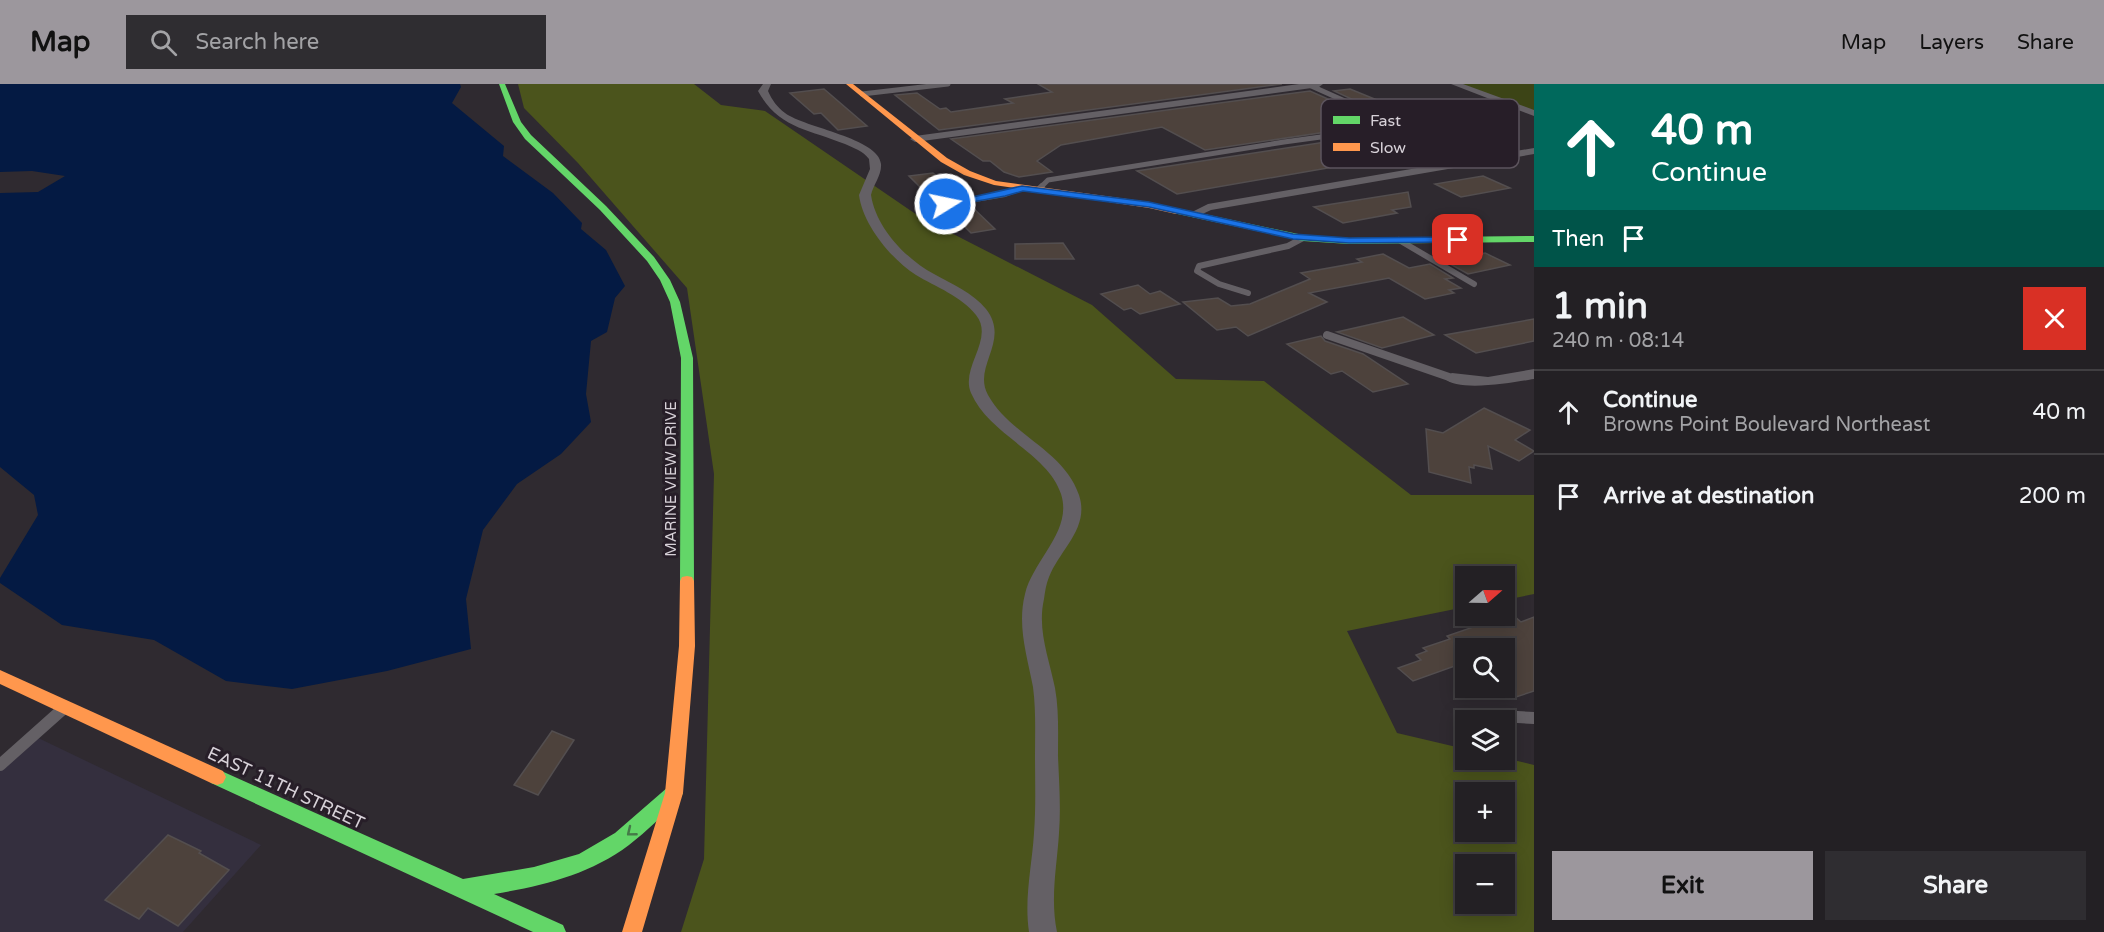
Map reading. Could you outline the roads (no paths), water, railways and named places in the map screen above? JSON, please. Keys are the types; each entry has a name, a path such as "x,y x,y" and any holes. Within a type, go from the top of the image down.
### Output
{"main road":[{"name":"MARINE VIEW DRIVE","path":"502,84 517,122 528,137 603,208 651,259 665,280 675,302 683,330 687,358 687,646 674,793 632,932"},
{"path":"849,84 915,139 967,173 994,183 1134,202 1270,233 1303,237 1349,241 1534,239"},
{"name":"EAST 11TH STREET","path":"0,677 12,687 66,707 556,932"},
{"path":"464,889 540,874 589,860 632,832 674,793"},
{"path":"500,906 519,932"}],"street":[{"path":"765,84 763,91 766,99 789,118 861,148 875,160 876,172 866,190 865,199 876,223 894,249 913,267 952,290 975,307 986,319 990,334 976,373 978,391 1002,424 1045,460 1070,494 1071,512 1067,532 1036,583 1031,620 1046,699 1047,830 1038,910 1042,932"},
{"path":"1455,84 1496,99"},
{"path":"915,139 1314,85"},
{"path":"1519,107 1534,113"},
{"path":"1519,154 1534,151"},
{"path":"1194,214 1208,207 1435,168"},
{"path":"1452,378 1488,382 1534,374"}],"lane":[{"path":"862,94 948,84"},
{"path":"1314,85 1343,99"},
{"path":"1038,190 1048,180 1321,137"},
{"path":"945,204 1005,194 1022,188"},
{"path":"1248,293 1204,276 1197,271 1199,266 1288,246 1303,237"},
{"path":"1399,240 1474,284"},
{"path":"1327,335 1452,378"},
{"path":"0,765 66,707"},
{"path":"1515,717 1534,718"}],"water":[{"path":"0,84 460,84 461,87 452,103 504,146 503,156 553,193 582,223 581,229 606,250 625,286 615,298 607,332 591,341 586,394 591,422 561,454 517,484 483,530 466,599 471,649 387,671 292,689 226,681 154,640 62,625 0,583 0,578 38,515 34,495 0,467 0,193 38,192 65,176 32,171 0,172"}]}
